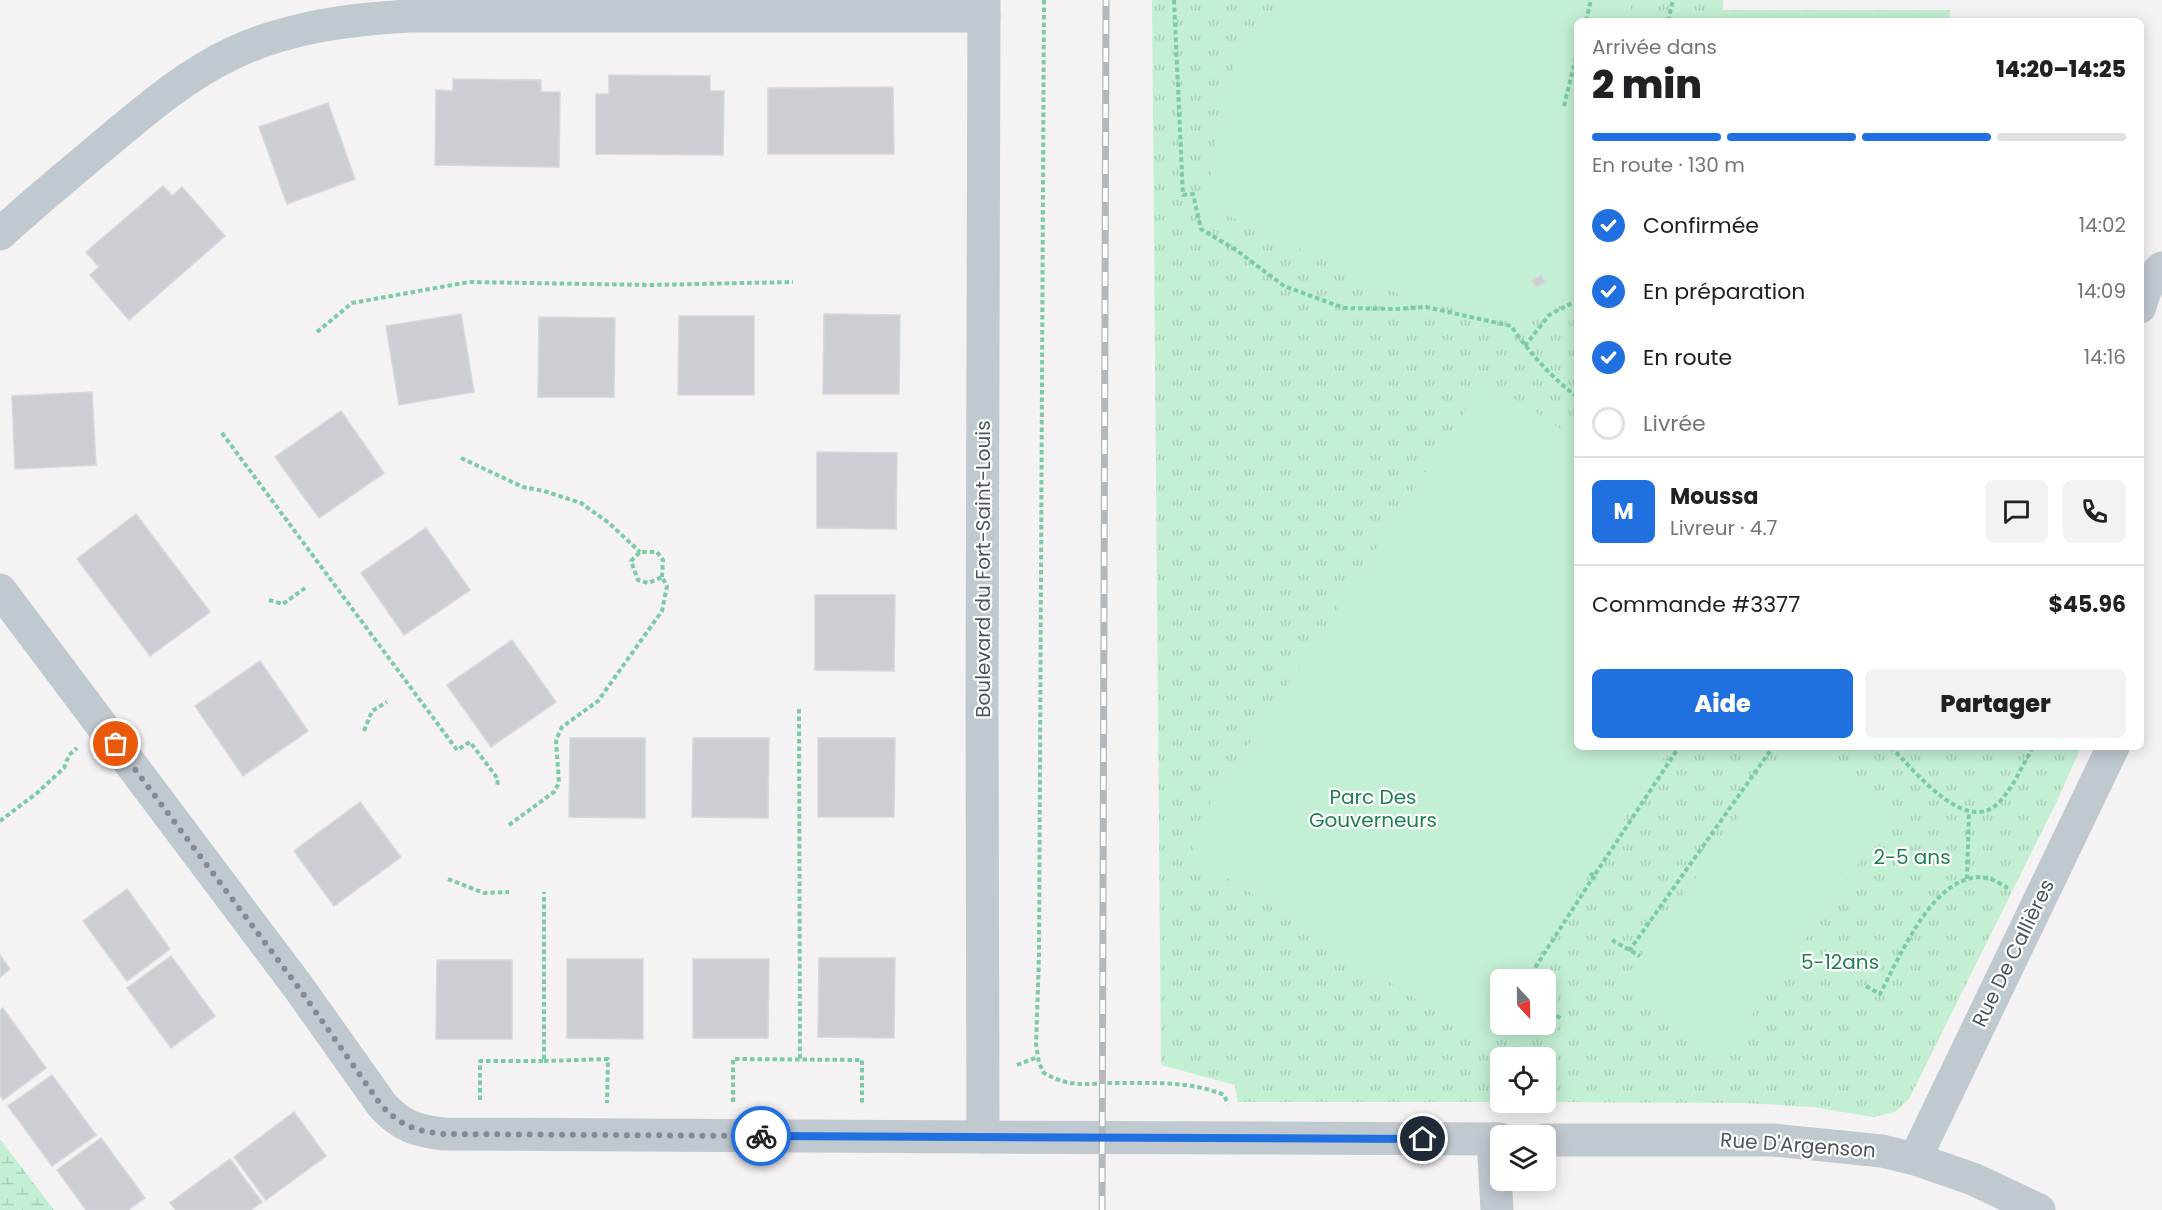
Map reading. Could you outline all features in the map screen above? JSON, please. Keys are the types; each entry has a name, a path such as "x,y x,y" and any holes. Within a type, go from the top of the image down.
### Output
{"street":[{"path":"0,234 146,110 193,76 234,52 265,40 327,24 359,19 410,16 984,8"},
{"name":"Boulevard du Fort-Saint-Louis","path":"983,1137 984,8"},
{"path":"2144,293 2150,280 2162,268"},
{"path":"0,590 299,988 381,1105 396,1120 422,1131 480,1134 862,1137 1490,1139"},
{"name":"Rue De Callières","path":"1915,1159 2112,750"},
{"name":"Rue D'Argenson","path":"1556,1140 1773,1140 1882,1151 1915,1159 1973,1179 2039,1210"},
{"path":"1497,1191 1497,1210"}],"path":[{"path":"1044,0 1039,957 1036,1044 1038,1057 1044,1073 1068,1084 1181,1084 1210,1089 1224,1095 1229,1105"},
{"path":"1174,0 1183,195 1193,194 1201,229 1236,250 1284,286 1344,308 1425,307 1511,326 1524,346 1574,394"},
{"path":"1587,18 1591,0"},
{"path":"1669,18 1672,0"},
{"path":"1564,106 1574,65"},
{"path":"317,332 352,303 469,282 650,285 793,282"},
{"path":"1524,346 1549,315 1574,302"},
{"path":"222,433 457,750 470,742 498,779 497,787"},
{"path":"461,458 524,487 581,503 609,523 640,552 657,552 663,560 662,578 667,586 662,611 598,701 562,727 556,740 559,783 554,792 509,825"},
{"path":"640,552 631,561 638,580 648,583 662,578"},
{"path":"269,600 283,604 305,588"},
{"path":"364,731 372,711 387,702"},
{"path":"799,709 800,1060"},
{"path":"0,821 37,793 64,768 69,755 102,726"},
{"path":"1534,969 1592,874 1677,750"},
{"path":"1629,951 1771,750"},
{"path":"1894,750 1945,801 1969,812 1989,811 2002,800 2031,750"},
{"path":"1967,879 1969,812"},
{"path":"1866,986 1880,994 1926,911 1946,889 1967,879 1988,878 2017,892"},
{"path":"448,879 484,893 509,892"},
{"path":"544,892 544,1061"},
{"path":"1612,940 1640,956"},
{"path":"1556,1015 1561,1019"},
{"path":"1016,1065 1038,1057"},
{"path":"480,1134 480,1061 608,1059 607,1135"},
{"path":"733,1136 733,1059 862,1060 862,1137"}],"green space":[{"name":"Parc Des Gouverneurs","path":"1152,0 1723,0 1723,10 1950,10 1949,18 1574,18 1574,750 2080,750 2057,801 1909,1099 1895,1112 1873,1117 1813,1107 1744,1103 1556,1102 1556,1047 1490,1047 1490,1102 1238,1102 1235,1085 1161,1065"},
{"path":"1287,0 1632,0 1629,18 1574,18 1574,298 1525,325 1403,296 1207,206 1223,94 1231,72 1256,35"},
{"path":"1485,380 1574,438 1574,750 1669,750 1527,969 1490,969 1490,1027 1481,1041 1196,858 1192,832"},
{"path":"1785,750 1807,750 1895,812 1725,1053 1624,980"},
{"path":"0,1139 54,1210 0,1210"}],"building":[{"path":"609,75 710,76 710,91 724,91 723,155 596,154 596,94 609,94"},
{"path":"453,79 541,80 541,92 560,92 559,167 435,165 436,90 453,91"},
{"path":"893,87 894,154 768,154 768,88"},
{"path":"328,103 355,179 287,204 259,127"},
{"path":"163,186 172,196 182,187 225,236 129,320 90,275 99,267 86,252"},
{"path":"1541,275 1545,282 1536,287 1532,281"},
{"path":"461,314 474,392 399,405 386,326"},
{"path":"824,314 900,315 899,394 823,394"},
{"path":"679,316 754,316 754,395 678,395"},
{"path":"539,317 615,318 614,397 538,397"},
{"path":"92,392 96,465 15,469 12,396"},
{"path":"341,411 384,473 319,518 275,457"},
{"path":"817,452 897,453 896,529 817,528"},
{"path":"136,514 210,612 150,656 77,559"},
{"path":"426,528 470,590 404,635 361,573"},
{"path":"815,595 895,595 894,671 815,670"},
{"path":"512,640 556,702 491,747 447,685"},
{"path":"260,661 308,731 243,776 195,706"},
{"path":"570,738 645,738 645,818 569,817"},
{"path":"693,738 769,738 768,818 692,817"},
{"path":"818,738 895,738 894,817 818,817"},
{"path":"360,802 401,857 334,906 294,851"},
{"path":"127,889 170,949 127,981 83,921"},
{"path":"0,955 10,969 0,977"},
{"path":"171,956 215,1016 171,1048 127,988"},
{"path":"819,958 895,958 894,1038 818,1037"},
{"path":"567,959 643,959 643,1039 567,1038"},
{"path":"693,959 769,959 768,1038 693,1038"},
{"path":"437,960 512,960 512,1039 436,1039"},
{"path":"3,1008 46,1068 3,1100 0,1095 0,1010"},
{"path":"52,1075 96,1135 52,1166 8,1106"},
{"path":"294,1112 326,1156 266,1200 234,1157"},
{"path":"101,1138 145,1198 128,1210 86,1210 57,1170"},
{"path":"230,1159 262,1202 251,1210 176,1210 170,1203"}],"railway":[{"path":"1102,1210 1106,0"}],"way so far":[{"path":"116,744 299,988 381,1105 396,1120 422,1131 444,1134 761,1136"}],"route":[{"path":"761,1136 1423,1139"}],"park label":[{"name":"2-5 ans","path":"1912,857"},
{"name":"5-12ans","path":"1840,962"}]}
